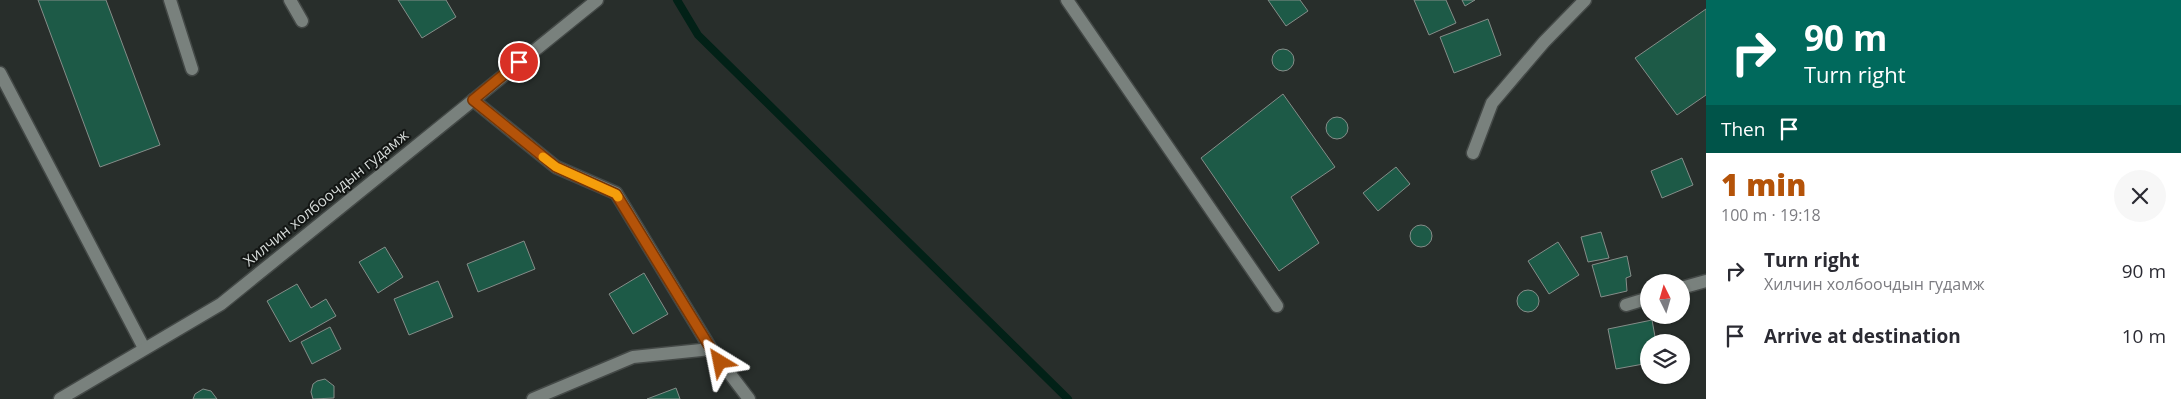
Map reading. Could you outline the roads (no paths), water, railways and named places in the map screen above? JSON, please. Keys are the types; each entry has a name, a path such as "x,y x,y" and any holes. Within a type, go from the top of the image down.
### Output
{"main road":[{"path":"170,0 192,70"},
{"path":"290,0 302,21"},
{"name":"Хилчин холбоочдын гудамж","path":"60,399 221,304 597,0"},
{"path":"1066,0 1277,306"},
{"path":"1473,153 1492,102 1544,42 1585,0"},
{"path":"0,73 144,348"},
{"path":"473,100 556,167 616,194 711,349 749,399"},
{"path":"1690,285 1706,281"},
{"path":"1626,305 1640,301"},
{"path":"533,399 633,357 711,349"}],"waterway":[{"path":"677,0 698,35 1068,399"}]}
